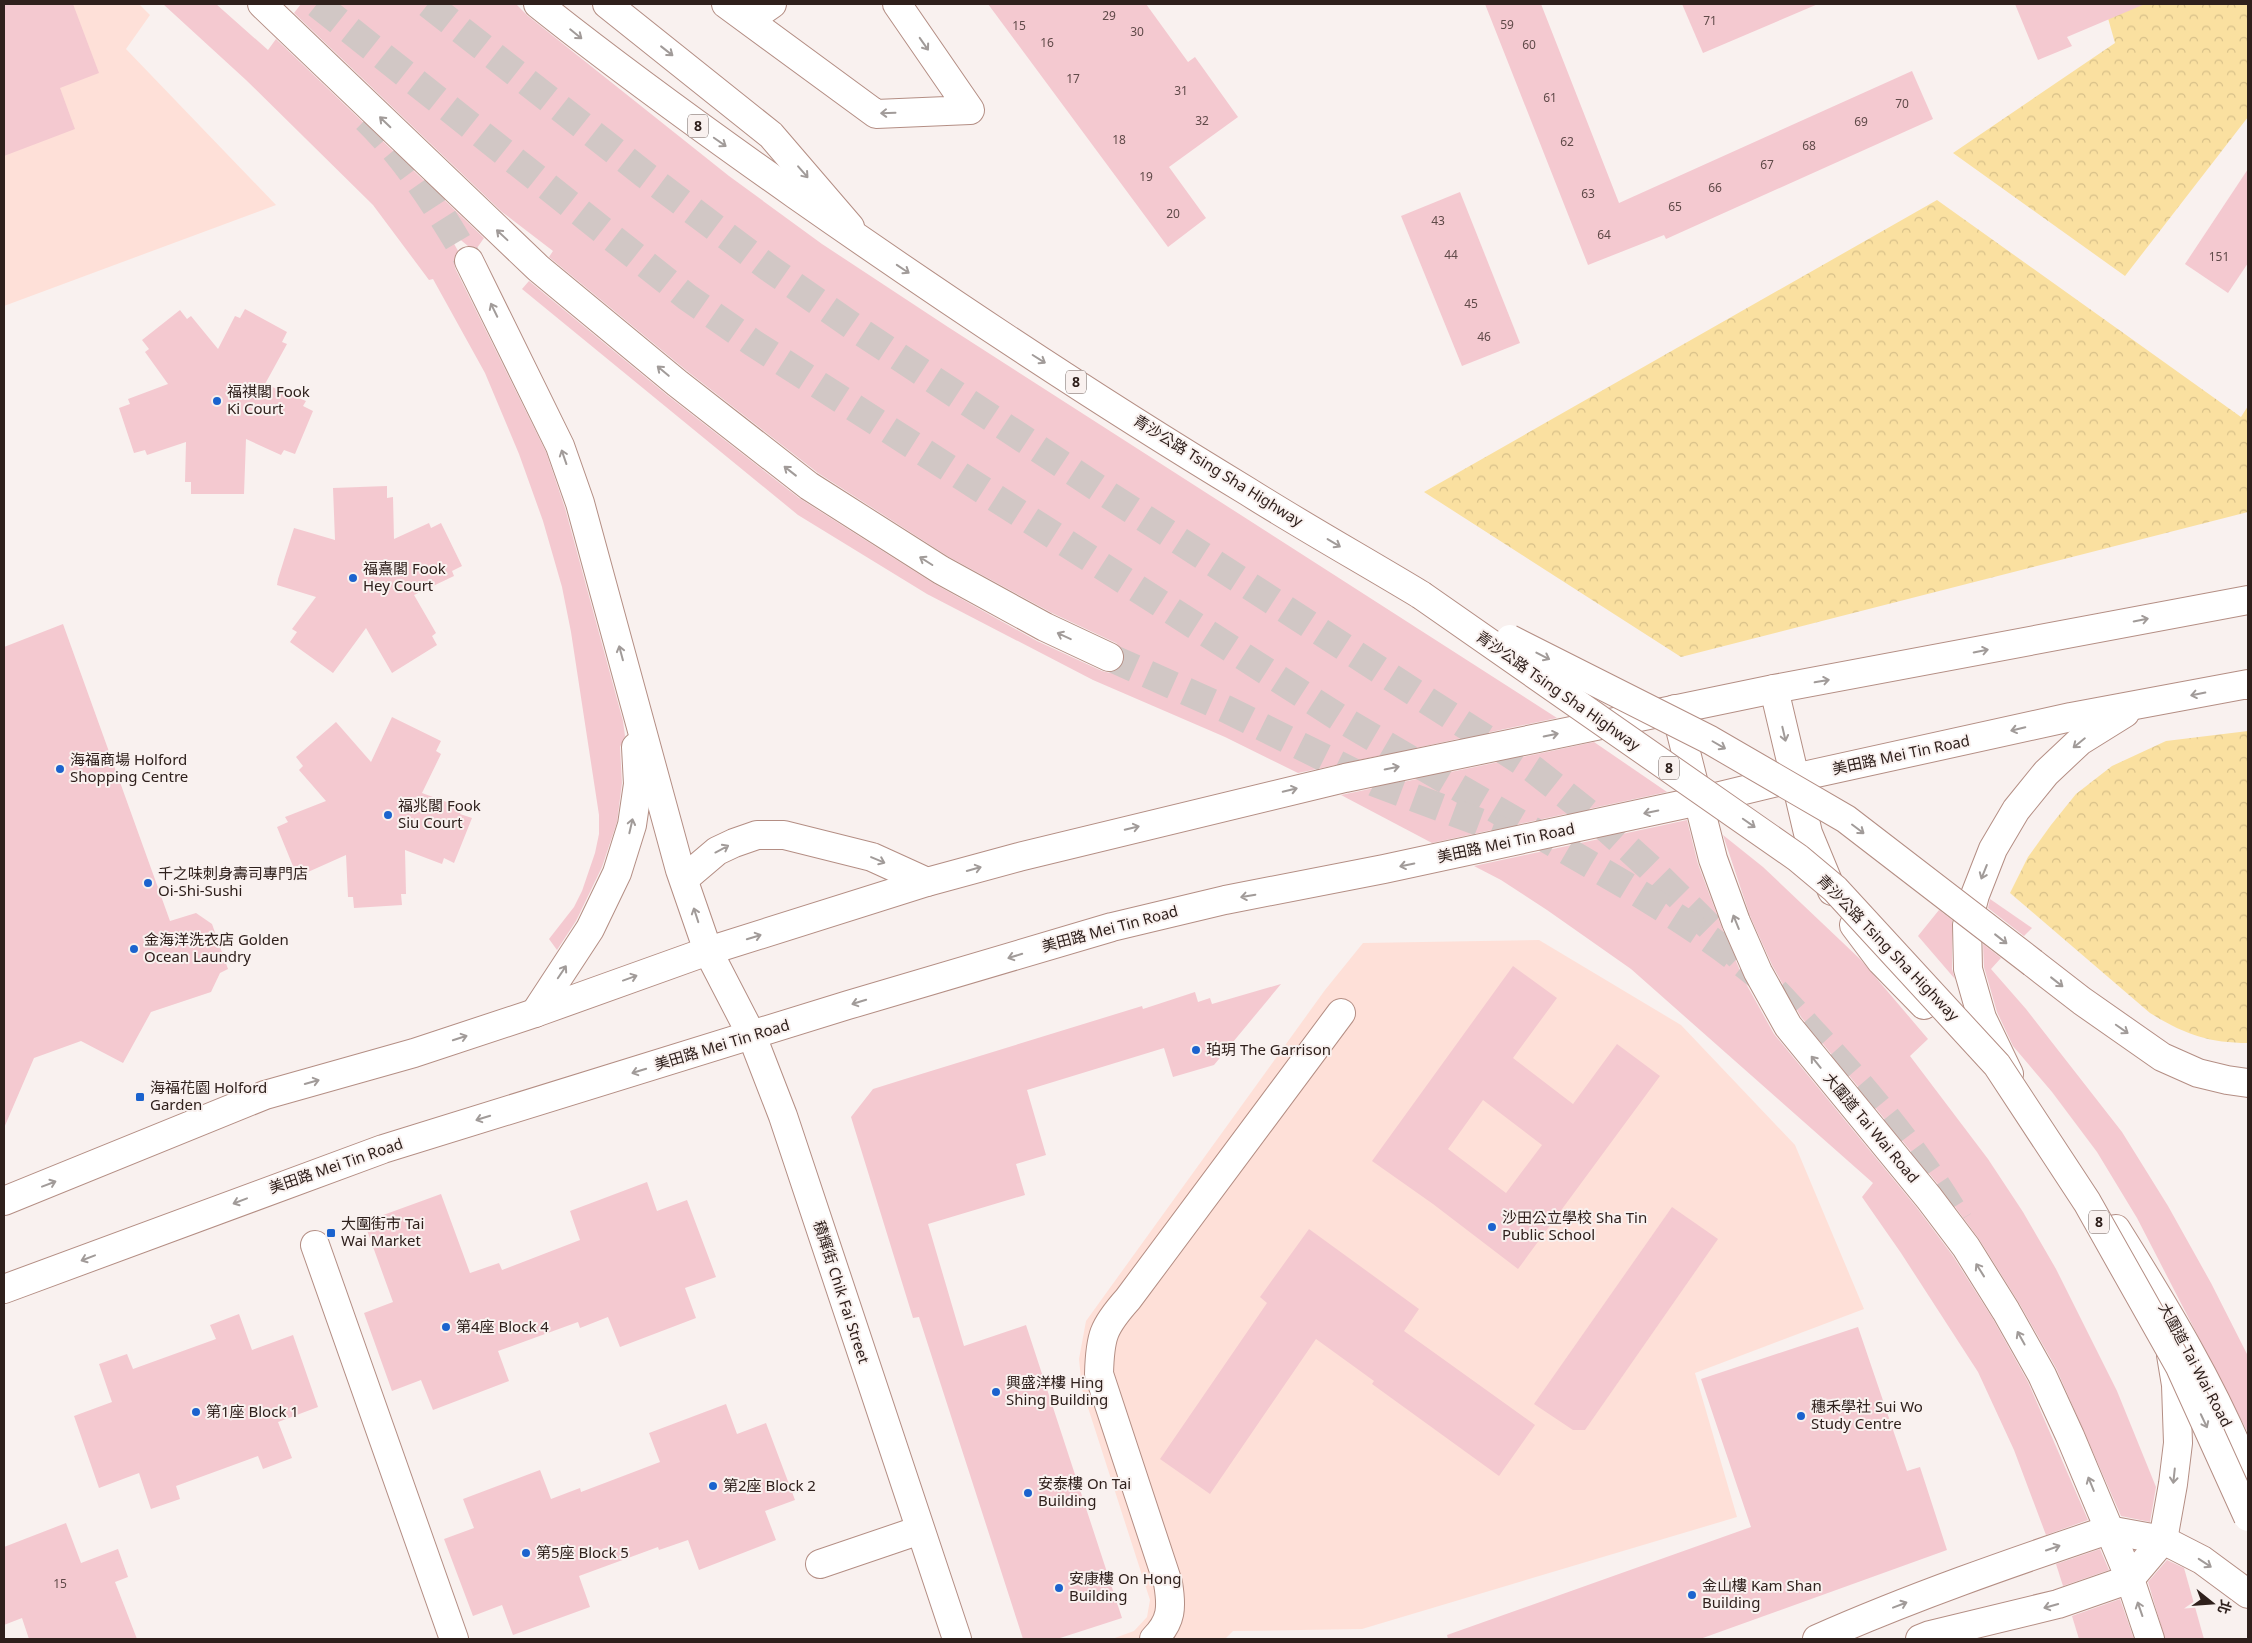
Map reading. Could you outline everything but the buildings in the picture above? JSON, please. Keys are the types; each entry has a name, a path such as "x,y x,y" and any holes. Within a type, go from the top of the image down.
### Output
{"main road":[{"path":"245,4 278,36"},
{"path":"262,4 538,268 669,376 809,486 968,586 1045,627 1109,657"},
{"name":"青沙公路 Tsing Sha Highway","path":"538,4 610,62 680,114 863,242 1025,350 1247,492 1421,595 1798,858 1835,889 1997,1065 2087,1202 2180,1367 2248,1517"},
{"name":"青沙公路 Tsing Sha Highway","path":"607,4 622,12 771,135 863,242"},
{"path":"726,4 876,114 970,110 897,4"},
{"path":"749,20 772,4"},
{"path":"469,261 560,446 580,503 634,700 638,784 632,825 617,873 590,929 535,1012"},
{"path":"1421,595 1710,740 1846,819 2082,1001 2162,1057 2198,1073 2227,1080 2248,1082"},
{"path":"4,1201 265,1095 414,1053 708,951 927,882 1117,832 1306,786 1774,689 2248,600"},
{"name":"美田路 Mei Tin Road","path":"4,1289 383,1149 1112,926 1224,900 1384,870 1698,802 1794,778 2071,717 2248,685"},
{"name":"大圍道 Tai Wai Road","path":"1774,689 1808,833 1836,903 1882,961 2023,1102 2091,1189 2165,1306 2224,1417 2248,1473"},
{"name":"積輝街 Chik Fai Street","path":"634,700 684,879 708,951 752,1036 794,1147 957,1639"},
{"path":"2023,1102 1982,1018 1968,969 1967,925 1975,895 1993,848 2016,810 2046,773 2080,741 2134,706"},
{"name":"大圍道 Tai Wai Road","path":"1675,709 1713,859 1736,922 1758,972 1788,1026 1893,1153 1966,1247 2006,1311 2042,1375 2091,1484 2108,1530 2130,1579 2150,1639"},
{"path":"684,879 717,851 734,842 757,835 784,835 872,857 927,882"},
{"path":"1154,1639 1163,1630 1172,1606 1168,1583 1099,1374 1100,1346 1109,1320 1134,1291 1341,1013"},
{"path":"315,1245 454,1639"},
{"path":"1920,1639 1930,1634 2058,1604 2130,1579 2163,1540 2174,1484 2178,1443 2176,1384 2165,1306"},
{"path":"820,1564 920,1530"},
{"path":"1817,1639 1855,1622 2014,1561 2108,1530 2163,1540 2202,1560 2248,1594"}],"shaded area":[{"path":"4,4 139,4 150,15 126,49 276,205 4,306"},
{"name":"沙田公立學校 Sha Tin Public School","path":"1539,940 1681,1025 1795,1145 1864,1309 1695,1373 1737,1517 1362,1629 1233,1631 1225,1639 1112,1639 1134,1631 1147,1617 1150,1600 1082,1389 1079,1359 1086,1321 1325,990 1363,943"}],"green space":[{"path":"2104,4 2248,4 2248,117 2125,276 1953,153 2115,43"},
{"path":"1937,200 2241,417 2248,406 2248,512 1681,657 1424,492"},
{"path":"2248,731 2248,1043 2234,1043 2208,1039 2185,1032 2150,1013 2010,893 2028,857 2051,825 2076,794 2112,766 2166,741"}],"tunnel":[{"path":"317,4 687,297 753,343 1338,717 1627,886 1730,954 1762,979 1856,1080 1910,1148 1959,1221"},
{"path":"428,4 644,174 769,268 861,332 1107,494 1533,769 1596,819 1649,867 1760,977"},
{"path":"366,119 396,151 447,223 469,261"},
{"path":"1109,657 1226,709 1375,783 1511,834"}],"place":[{"name":"福祺閣 Fook Ki Court","path":"217,401"},
{"name":"福熹閣 Fook Hey Court","path":"353,578"},
{"name":"海福商場 Holford Shopping Centre","path":"60,769"},
{"name":"福兆閣 Fook Siu Court","path":"388,815"},
{"name":"千之味刺身壽司專門店 Oi-Shi-Sushi","path":"148,883"},
{"name":"金海洋洗衣店 Golden Ocean Laundry","path":"134,949"},
{"name":"珀玥 The Garrison","path":"1196,1050"},
{"name":"海福花園 Holford Garden","path":"140,1097"},
{"name":"沙田公立學校 Sha Tin Public School","path":"1492,1227"},
{"name":"大圍街市 Tai Wai Market","path":"331,1233"},
{"name":"第4座 Block 4","path":"446,1327"},
{"name":"興盛洋樓 Hing Shing Building","path":"996,1392"},
{"name":"第1座 Block 1","path":"196,1412"},
{"name":"穗禾學社 Sui Wo Study Centre","path":"1801,1416"},
{"name":"第2座 Block 2","path":"713,1486"},
{"name":"安泰樓 On Tai Building","path":"1028,1493"},
{"name":"第5座 Block 5","path":"526,1553"},
{"name":"安康樓 On Hong Building","path":"1059,1588"},
{"name":"金山樓 Kam Shan Building","path":"1692,1595"}]}
